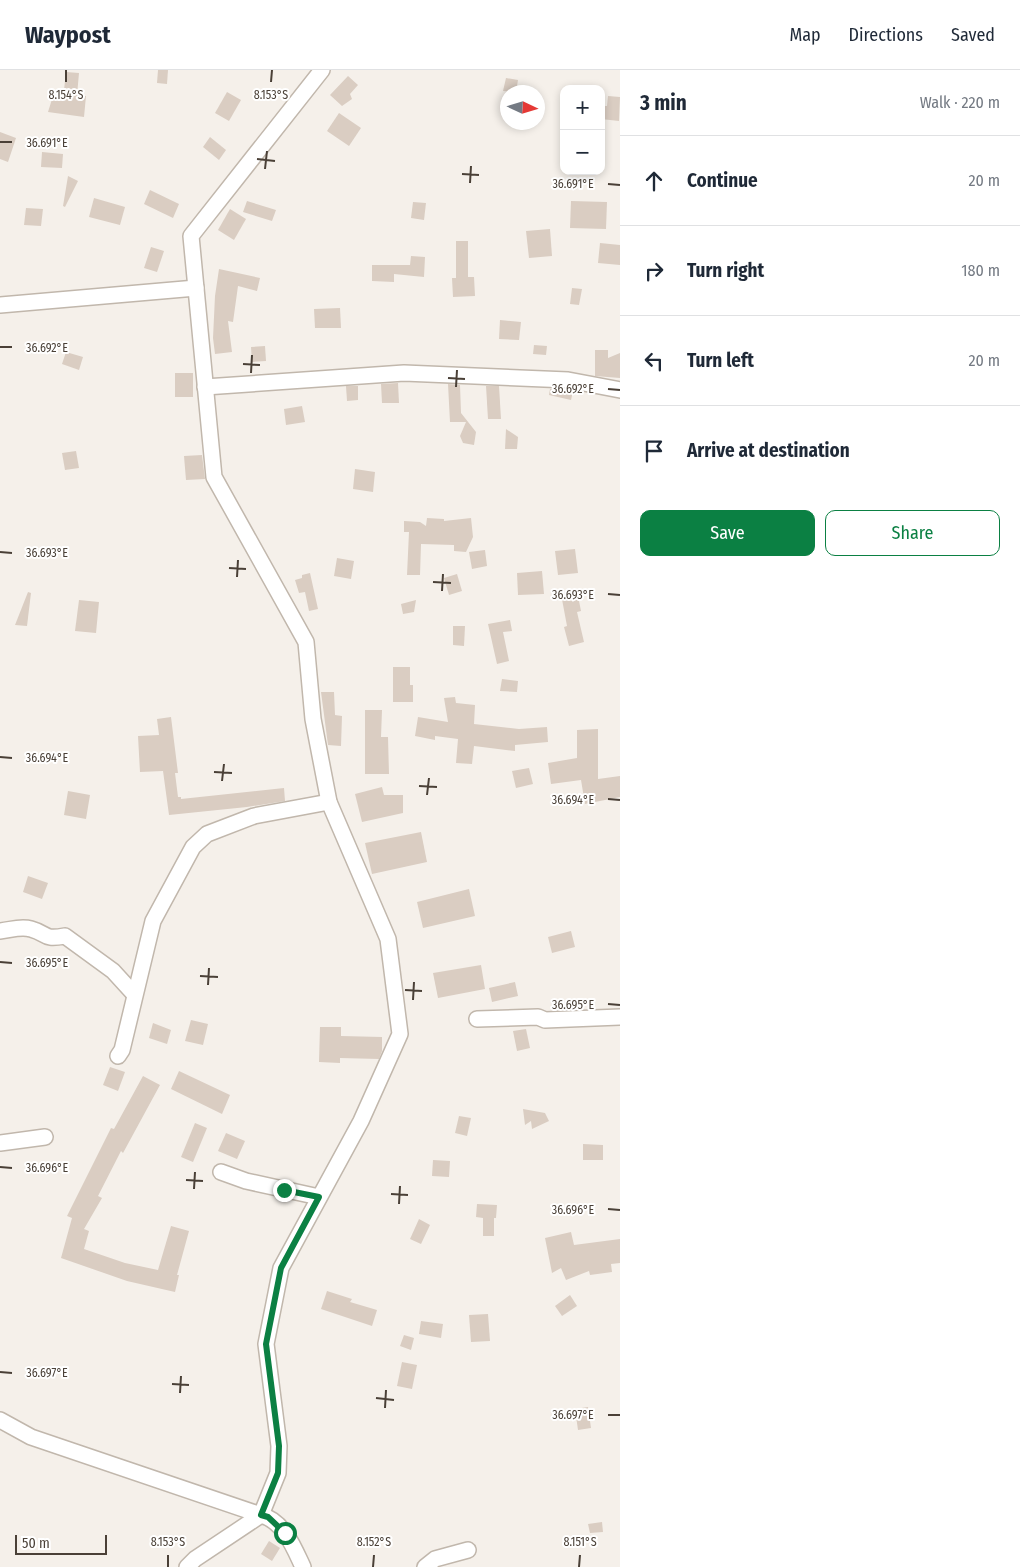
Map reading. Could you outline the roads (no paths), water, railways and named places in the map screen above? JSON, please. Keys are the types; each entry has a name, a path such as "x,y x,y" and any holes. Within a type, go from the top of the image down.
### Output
{"street":[{"path":"187,1567 195,1559 261,1515 278,1473 279,1446 266,1344 281,1268 360,1121 400,1034 388,939 329,802 314,719 306,642 214,477 191,236 322,70"},
{"path":"0,305 196,288"},
{"path":"205,387 404,373 568,380 620,390"},
{"path":"118,1056 122,1050 153,921 193,847 207,834 254,816 329,802"},
{"path":"0,931 13,927 32,929 50,939 65,936 113,971 134,994"},
{"path":"477,1019 538,1017 545,1020 620,1017"},
{"path":"0,1143 45,1137"},
{"path":"221,1172 246,1181 319,1197"},
{"path":"0,1420 31,1437 268,1517 285,1533 303,1567"},
{"path":"425,1567 435,1559 468,1550"}]}
